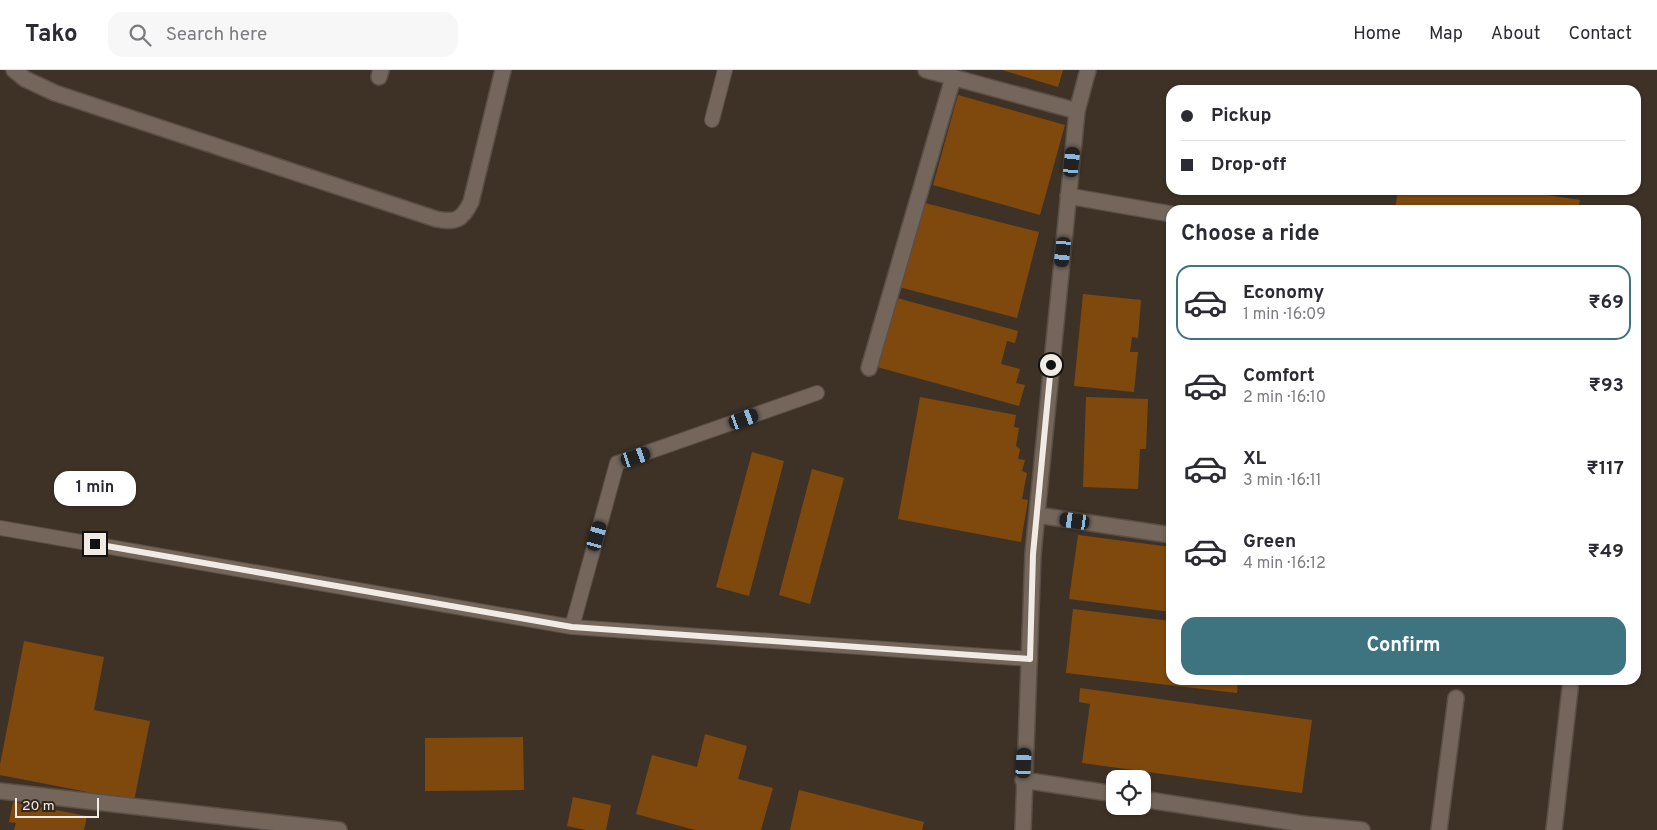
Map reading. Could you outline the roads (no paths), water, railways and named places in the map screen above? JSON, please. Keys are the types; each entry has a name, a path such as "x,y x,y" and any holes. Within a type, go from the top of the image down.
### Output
{"street":[{"path":"14,70 25,79 55,93 436,219 449,221 457,220 465,214 471,202 503,70"},
{"path":"926,70 1077,111"},
{"path":"1023,830 1036,515 1077,111 1088,70"},
{"path":"869,368 953,78"},
{"path":"1068,196 1166,213"},
{"path":"1036,515 1166,534"},
{"path":"1554,830 1570,685"},
{"path":"1439,830 1456,698"},
{"path":"1024,780 1106,793"},
{"path":"0,791 339,830"},
{"path":"1151,801 1302,827 1362,830"}],"lane":[{"path":"712,120 725,70"},
{"path":"572,627 618,463 817,393"},
{"path":"0,528 572,627 1030,659"}]}
